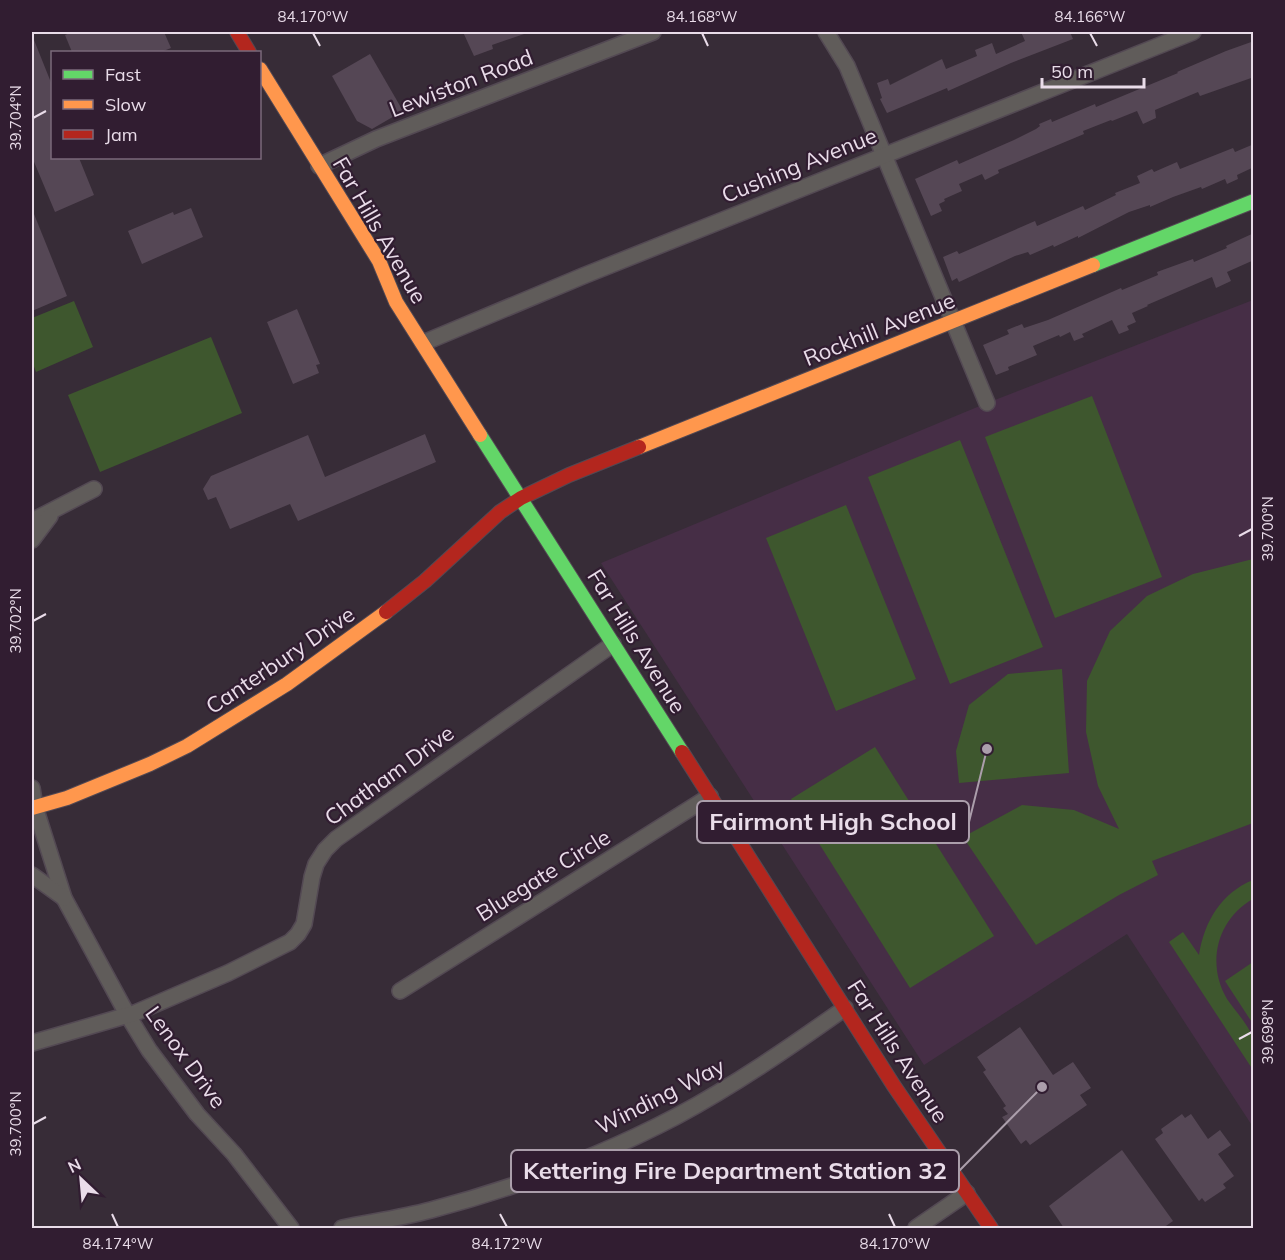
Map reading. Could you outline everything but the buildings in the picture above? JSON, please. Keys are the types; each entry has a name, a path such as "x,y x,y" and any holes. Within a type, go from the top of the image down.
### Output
{"main road":[{"path":"237,32 248,51"},
{"name":"Far Hills Avenue","path":"261,71 379,261 396,302 924,1132 992,1228"},
{"name":"Rockhill Avenue","path":"521,498 569,475 1254,201"},
{"name":"Canterbury Drive","path":"33,807 118,779 150,764 187,746 287,684 396,605 500,512 521,498"}],"street":[{"name":"Lewiston Road","path":"319,166 376,139 653,32"},
{"path":"826,32 847,66 987,403"},
{"name":"Cushing Avenue","path":"423,344 583,276 1193,32"},
{"path":"32,521 94,489"},
{"path":"32,540 43,523 59,507"},
{"name":"Chatham Drive","path":"32,1043 135,1013 193,990 290,942 304,924 316,864 336,839 614,644"},
{"name":"Lenox Drive","path":"32,788 33,807 63,898 149,1050 197,1114 234,1154 291,1228"},
{"name":"Bluegate Circle","path":"400,991 710,796"},
{"name":"Lenox Drive","path":"32,875 63,898"},
{"name":"Winding Way","path":"342,1228 428,1211 492,1192 614,1147 676,1116 741,1078 845,1008"},
{"path":"916,1228 967,1193"}],"shaded area":[{"path":"1253,300 1253,1127 1127,934 924,1065 601,563 987,403"}],"green space":[{"path":"74,301 93,347 36,372 32,361 32,318"},
{"path":"211,337 242,413 100,472 68,395"},
{"path":"1092,396 1162,577 1055,618 985,437"},
{"path":"960,440 1043,647 950,684 868,477"},
{"path":"846,505 916,679 836,711 766,538"},
{"path":"1253,559 1253,823 1152,861 1158,875 1119,895 1036,945 963,837 1022,805 1074,810 1119,829 1098,786 1086,732 1087,681 1110,631 1147,596 1193,574"},
{"path":"1062,669 1069,773 959,783 956,751 969,705 1008,674"},
{"path":"875,747 994,936 910,988 791,799"},
{"path":"1253,880 1253,899 1231,918 1223,930 1219,943 1217,971 1227,999 1253,1038 1255,1049 1253,1070 1169,942 1183,932 1199,955 1205,931 1216,910 1232,893"},
{"path":"1253,962 1253,1024 1225,981"}],"traffic: fast":[{"path":"1093,265 1254,201"},
{"path":"480,435 682,752"}],"traffic: slow":[{"path":"261,71 379,261 396,302 480,435"},
{"path":"639,447 1093,265"},
{"path":"32,808 67,798 150,764 187,746 287,684 386,612"}],"traffic: jam":[{"path":"237,32 248,51"},
{"path":"386,612 425,581 500,512 521,498 569,475 639,447"},
{"path":"682,752 894,1086 991,1228"}],"place":[{"name":"Fairmont High School","path":"987,749"},
{"name":"Kettering Fire Department Station 32","path":"1042,1087"}]}
